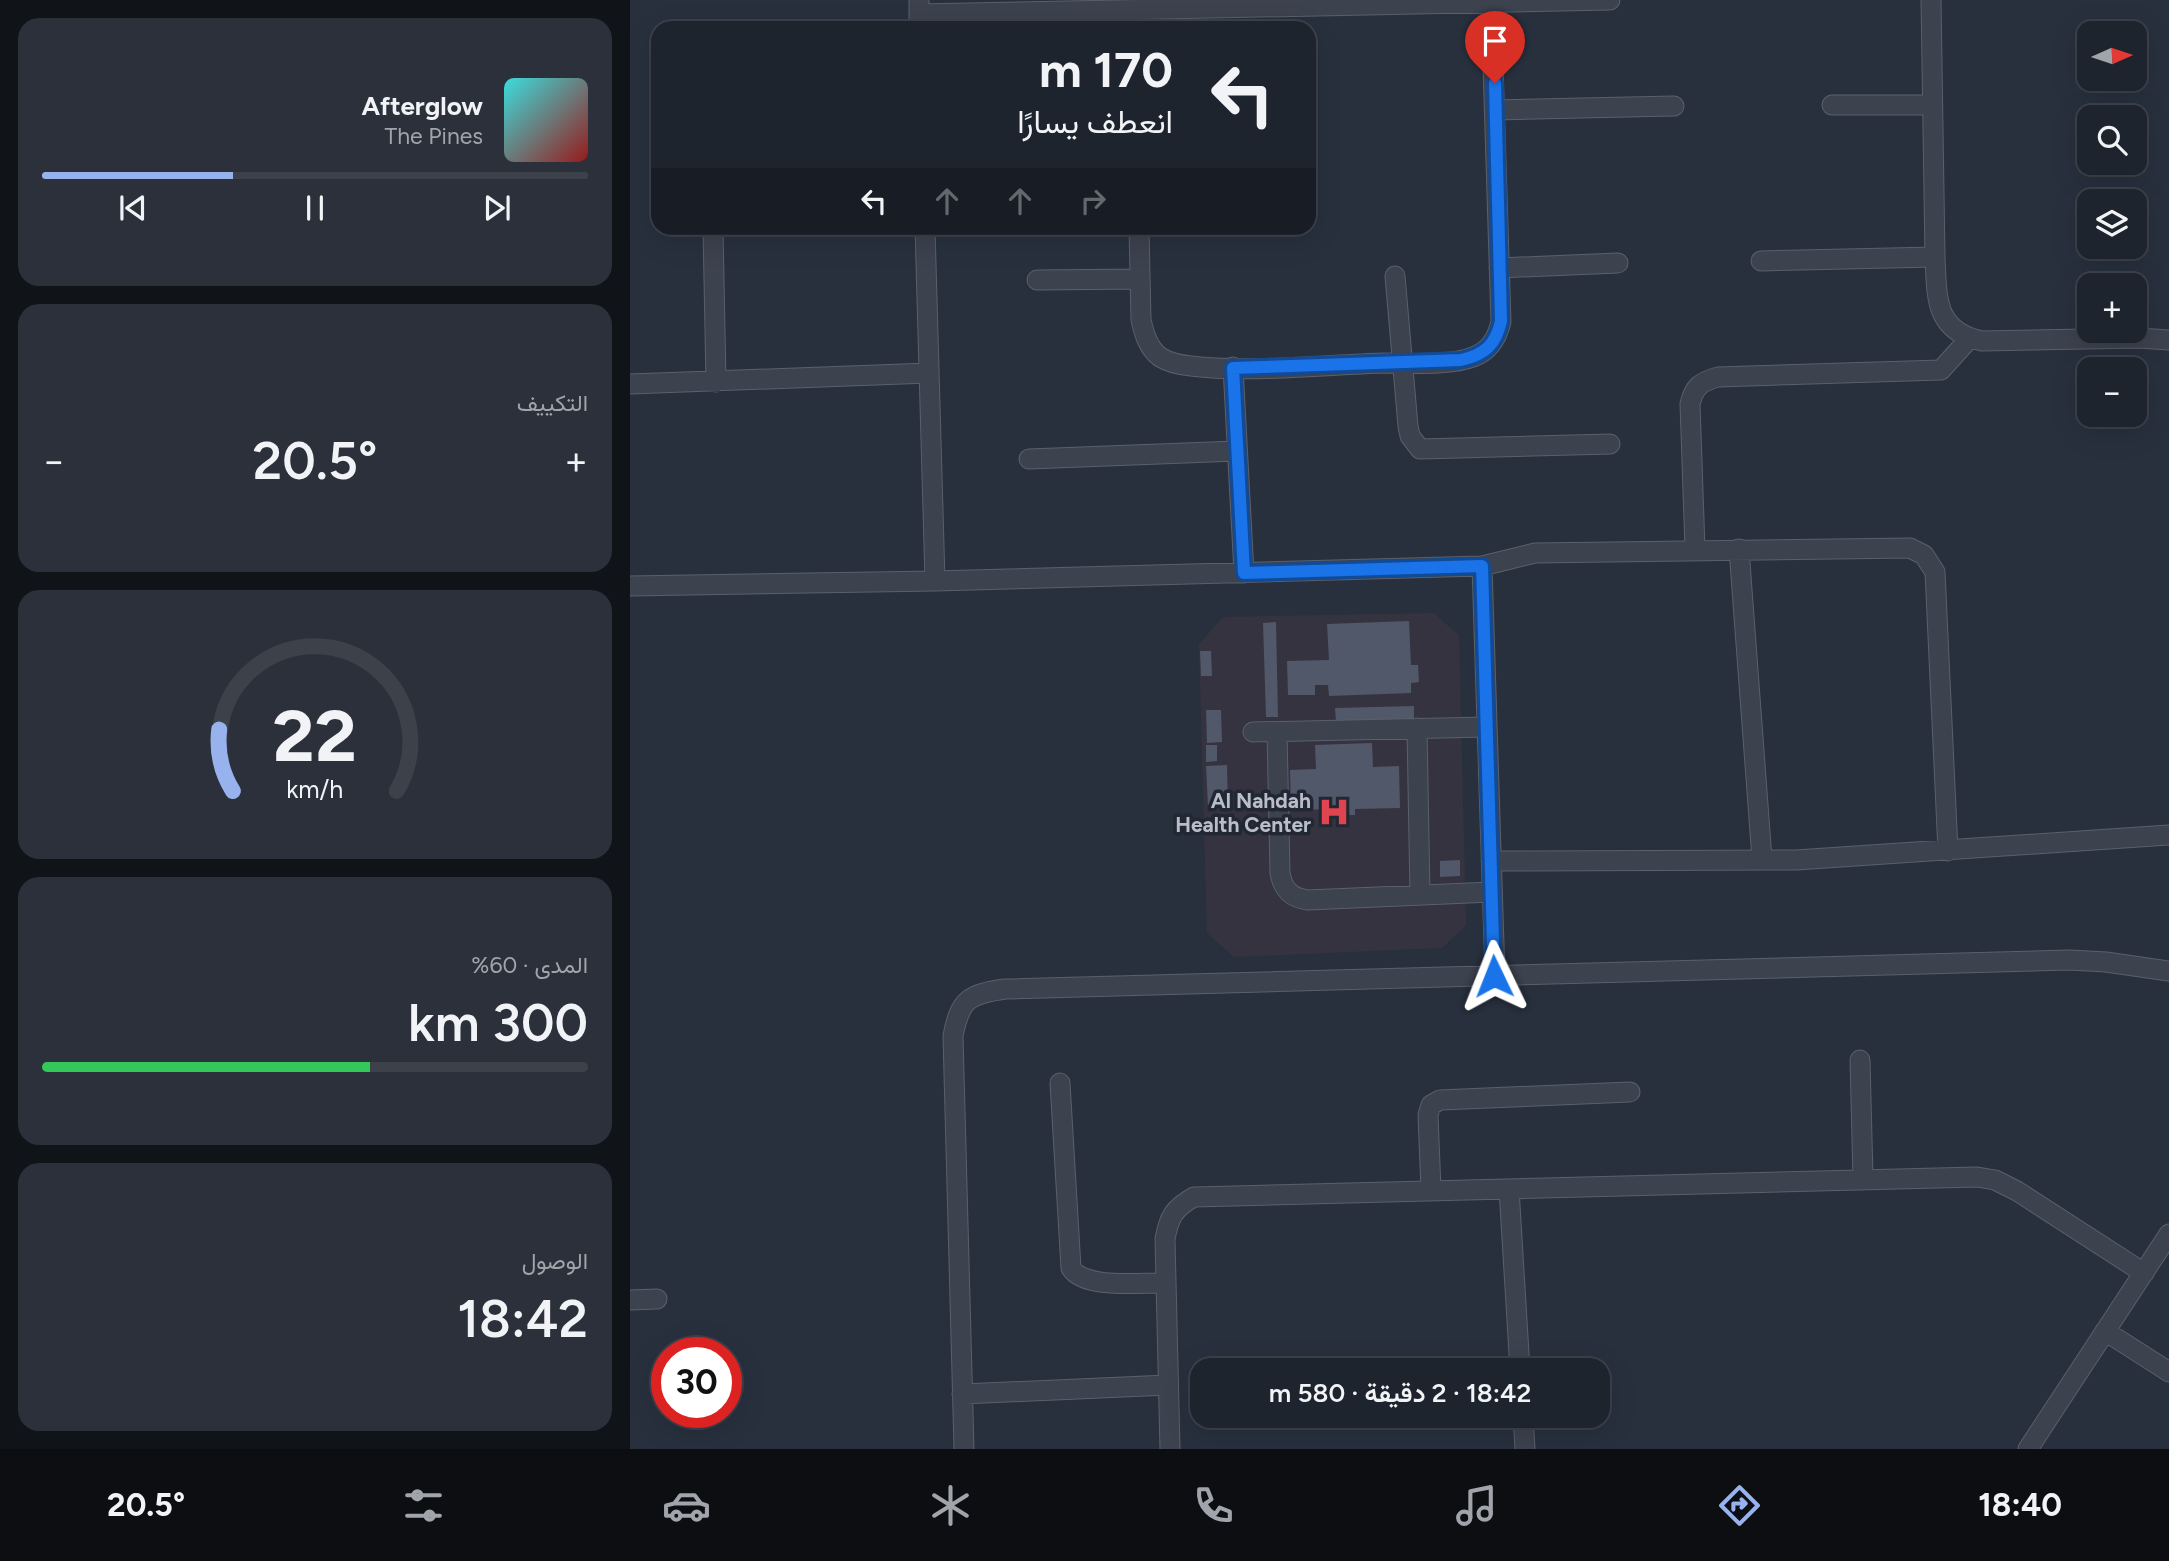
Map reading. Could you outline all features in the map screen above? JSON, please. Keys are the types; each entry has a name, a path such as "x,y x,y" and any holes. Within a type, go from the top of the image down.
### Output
{"street":[{"path":"919,14 1045,6 1140,19 1218,4 1610,0"},
{"path":"1931,0 1935,257 1941,314 1948,324 1969,339 1997,342 2138,338 2169,340"},
{"path":"1139,235 1139,279 1144,335 1160,357 1190,366 1233,368 1403,363 1474,357 1493,344 1501,321 1491,1"},
{"path":"1832,105 1933,105"},
{"path":"1496,110 1674,106"},
{"path":"713,235 716,382"},
{"path":"925,235 935,581"},
{"path":"1761,261 1935,257"},
{"path":"1499,268 1618,262"},
{"path":"1395,276 1410,436 1420,449 1610,444"},
{"path":"1037,281 1139,279"},
{"path":"1695,549 1690,404 1693,391 1702,381 1717,377 1941,370 1969,339"},
{"path":"1233,368 1244,573"},
{"path":"630,384 929,373"},
{"path":"1029,459 1237,451"},
{"path":"630,586 935,581 1482,566 1535,553 1910,548 1924,555 1935,572 1948,851"},
{"path":"1739,549 1762,859"},
{"path":"1482,566 1494,976"},
{"path":"1253,732 1486,727"},
{"path":"1416,728 1420,895"},
{"path":"1277,732 1280,873 1286,889 1292,895 1308,900 1492,892"},
{"path":"1491,861 1796,860 2169,835"},
{"path":"964,1449 953,1036 958,1012 966,1001 978,993 1005,989 2070,960 2169,971"},
{"path":"1860,1060 1863,1178"},
{"path":"1060,1083 1071,1268 1083,1279 1095,1282 1166,1283"},
{"path":"1431,1190 1428,1115 1431,1105 1440,1100 1630,1093"},
{"path":"1170,1449 1166,1283 1168,1222 1180,1204 1194,1197 1951,1176 1995,1180 2017,1191 2144,1273"},
{"path":"1509,1189 1519,1358"},
{"path":"2028,1449 2169,1234"},
{"path":"630,1300 657,1299"},
{"path":"2105,1331 2169,1372"},
{"path":"962,1394 1168,1385"},
{"path":"1524,1428 1525,1449"}],"shaded area":[{"name":"Al Nahdah Health Center","path":"1434,613 1459,636 1466,925 1442,948 1234,957 1207,933 1199,644 1223,617"}],"building":[{"path":"1409,621 1411,665 1418,665 1419,682 1411,683 1411,693 1329,696 1328,685 1315,685 1315,695 1288,695 1287,661 1329,660 1327,624"},
{"path":"1276,622 1278,717 1266,717 1263,623"},
{"path":"1200,651 1211,651 1212,676 1201,676"},
{"path":"1414,706 1414,720 1336,722 1335,708"},
{"path":"1206,710 1221,710 1222,742 1207,743"},
{"path":"1372,743 1373,767 1399,766 1400,808 1355,809 1355,815 1339,815 1338,809 1291,810 1290,770 1316,769 1315,745"},
{"path":"1206,745 1217,745 1217,761 1206,762"},
{"path":"1227,765 1228,806 1208,806 1206,766"},
{"path":"1460,860 1460,876 1440,877 1440,861"}],"place":[{"name":"Al Nahdah Health Center","path":"1334,812"}],"route":[{"path":"1494,976 1482,566 1244,573 1233,368 1461,360 1474,357 1493,344 1501,321 1495,83"}]}
